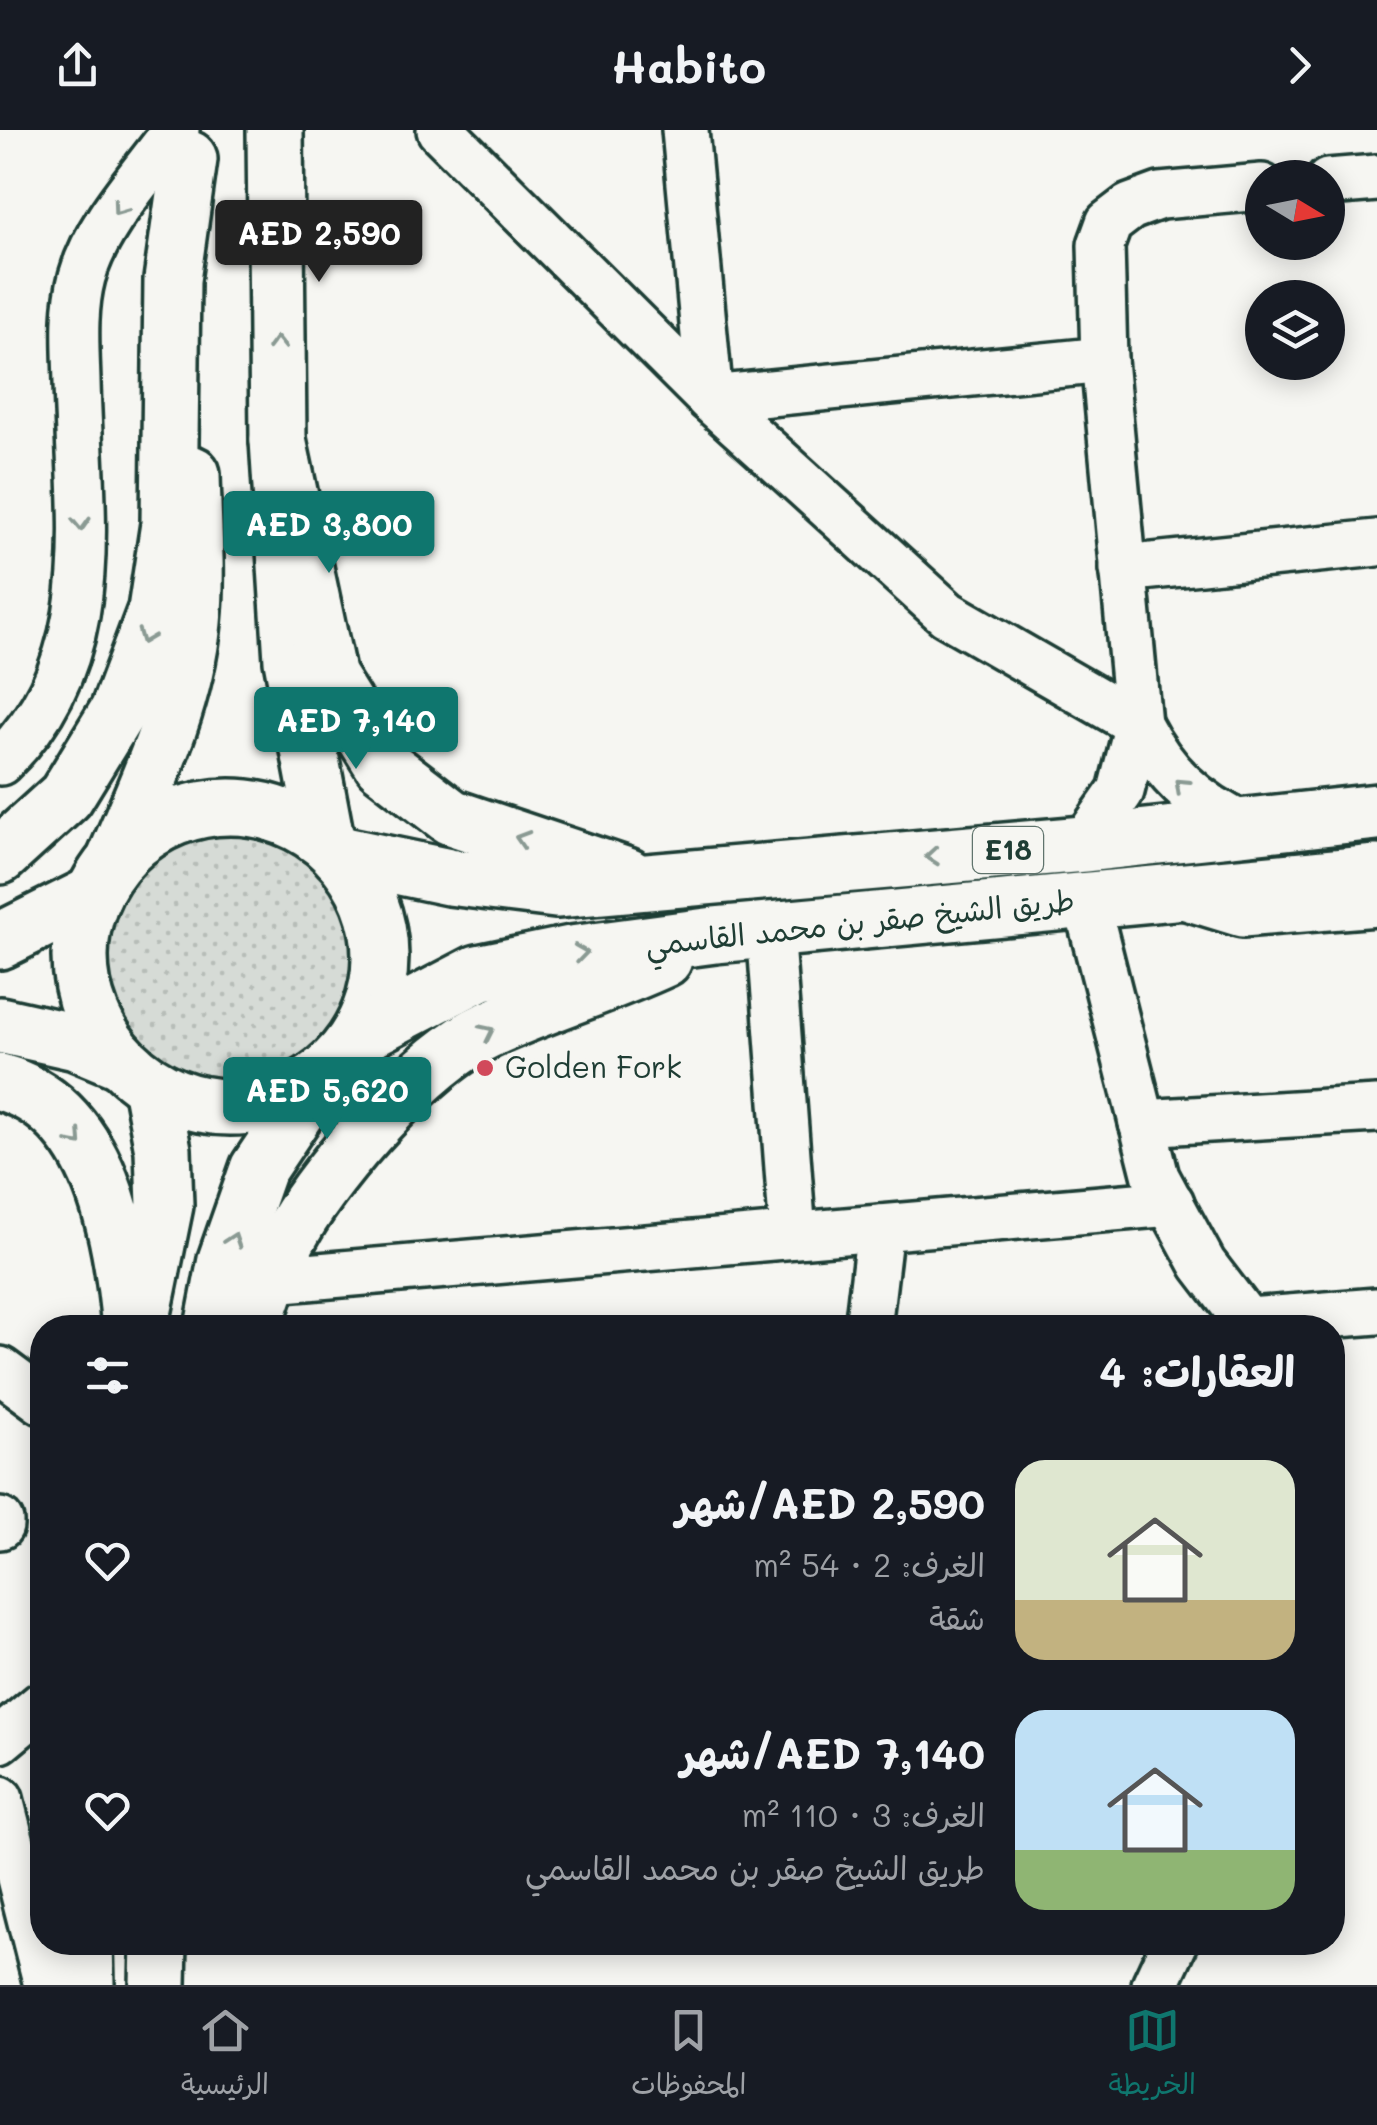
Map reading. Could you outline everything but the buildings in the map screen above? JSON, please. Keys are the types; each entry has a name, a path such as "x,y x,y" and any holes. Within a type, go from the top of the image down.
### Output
{"main road":[{"path":"275,130 278,440 292,660 332,847"},
{"path":"0,856 66,796 118,711 156,610 169,524 172,280 185,140"},
{"path":"143,1315 165,1204 163,1150 134,1073 94,1022 81,980 80,936 161,752 184,679 194,620 185,140"},
{"path":"278,440 328,677 382,764 451,817 638,880"},
{"path":"0,941 104,876 161,822 217,806 274,812 332,847 372,902 379,930 378,984 359,1035 317,1080 258,1169 226,1260 215,1315"},
{"name":"طريق الشيخ صقر بن محمد القاسمي","path":"332,847 449,877 556,890 1084,844 1377,812"},
{"name":"طريق الشيخ صقر بن محمد القاسمي","path":"359,1035 478,972 715,935 1377,873"},
{"path":"263,1304 294,1228 340,1166 436,1063 483,1032 608,986 715,935"},
{"path":"0,1025 76,1042 206,1106 264,1105 317,1080"},
{"path":"0,1082 40,1101 86,1149 109,1198 129,1315"},
{"path":"85,1955 86,1985"},
{"path":"158,1985 159,1955"}],"lane":[{"path":"440,130 710,399 948,614 1138,724 1151,748 1184,789 1245,826"},
{"path":"685,130 710,399"},
{"path":"0,762 44,710 64,669 77,625 82,579 76,331 83,274 109,223 185,140"},
{"path":"1345,181 1377,178"},
{"path":"1084,844 1121,791 1138,724 1104,360 1099,268 1108,223 1130,207 1160,196 1245,188"},
{"path":"710,399 1104,360"},
{"path":"1123,568 1377,544"},
{"path":"1174,892 1196,903 1242,914 1377,903"},
{"path":"1086,901 1156,1177 1203,1264 1244,1315"},
{"path":"770,929 793,1235"},
{"path":"1142,1123 1377,1109"},
{"path":"263,1304 793,1235 1171,1203"},
{"path":"870,1315 880,1228"},
{"path":"1338,1315 1377,1311"},
{"path":"0,1370 30,1391"},
{"path":"0,1740 30,1715"},
{"path":"0,1800 16,1915 30,1947"},
{"path":"34,1955 47,1985"},
{"path":"1156,1985 1169,1955"}],"shaded area":[{"path":"231,828 280,838 321,866 349,907 359,956 349,1005 321,1046 280,1074 231,1084 182,1074 141,1046 113,1005 103,956 113,907 141,866 182,838"}],"place":[{"name":"Golden Fork","path":"485,1068"}]}
